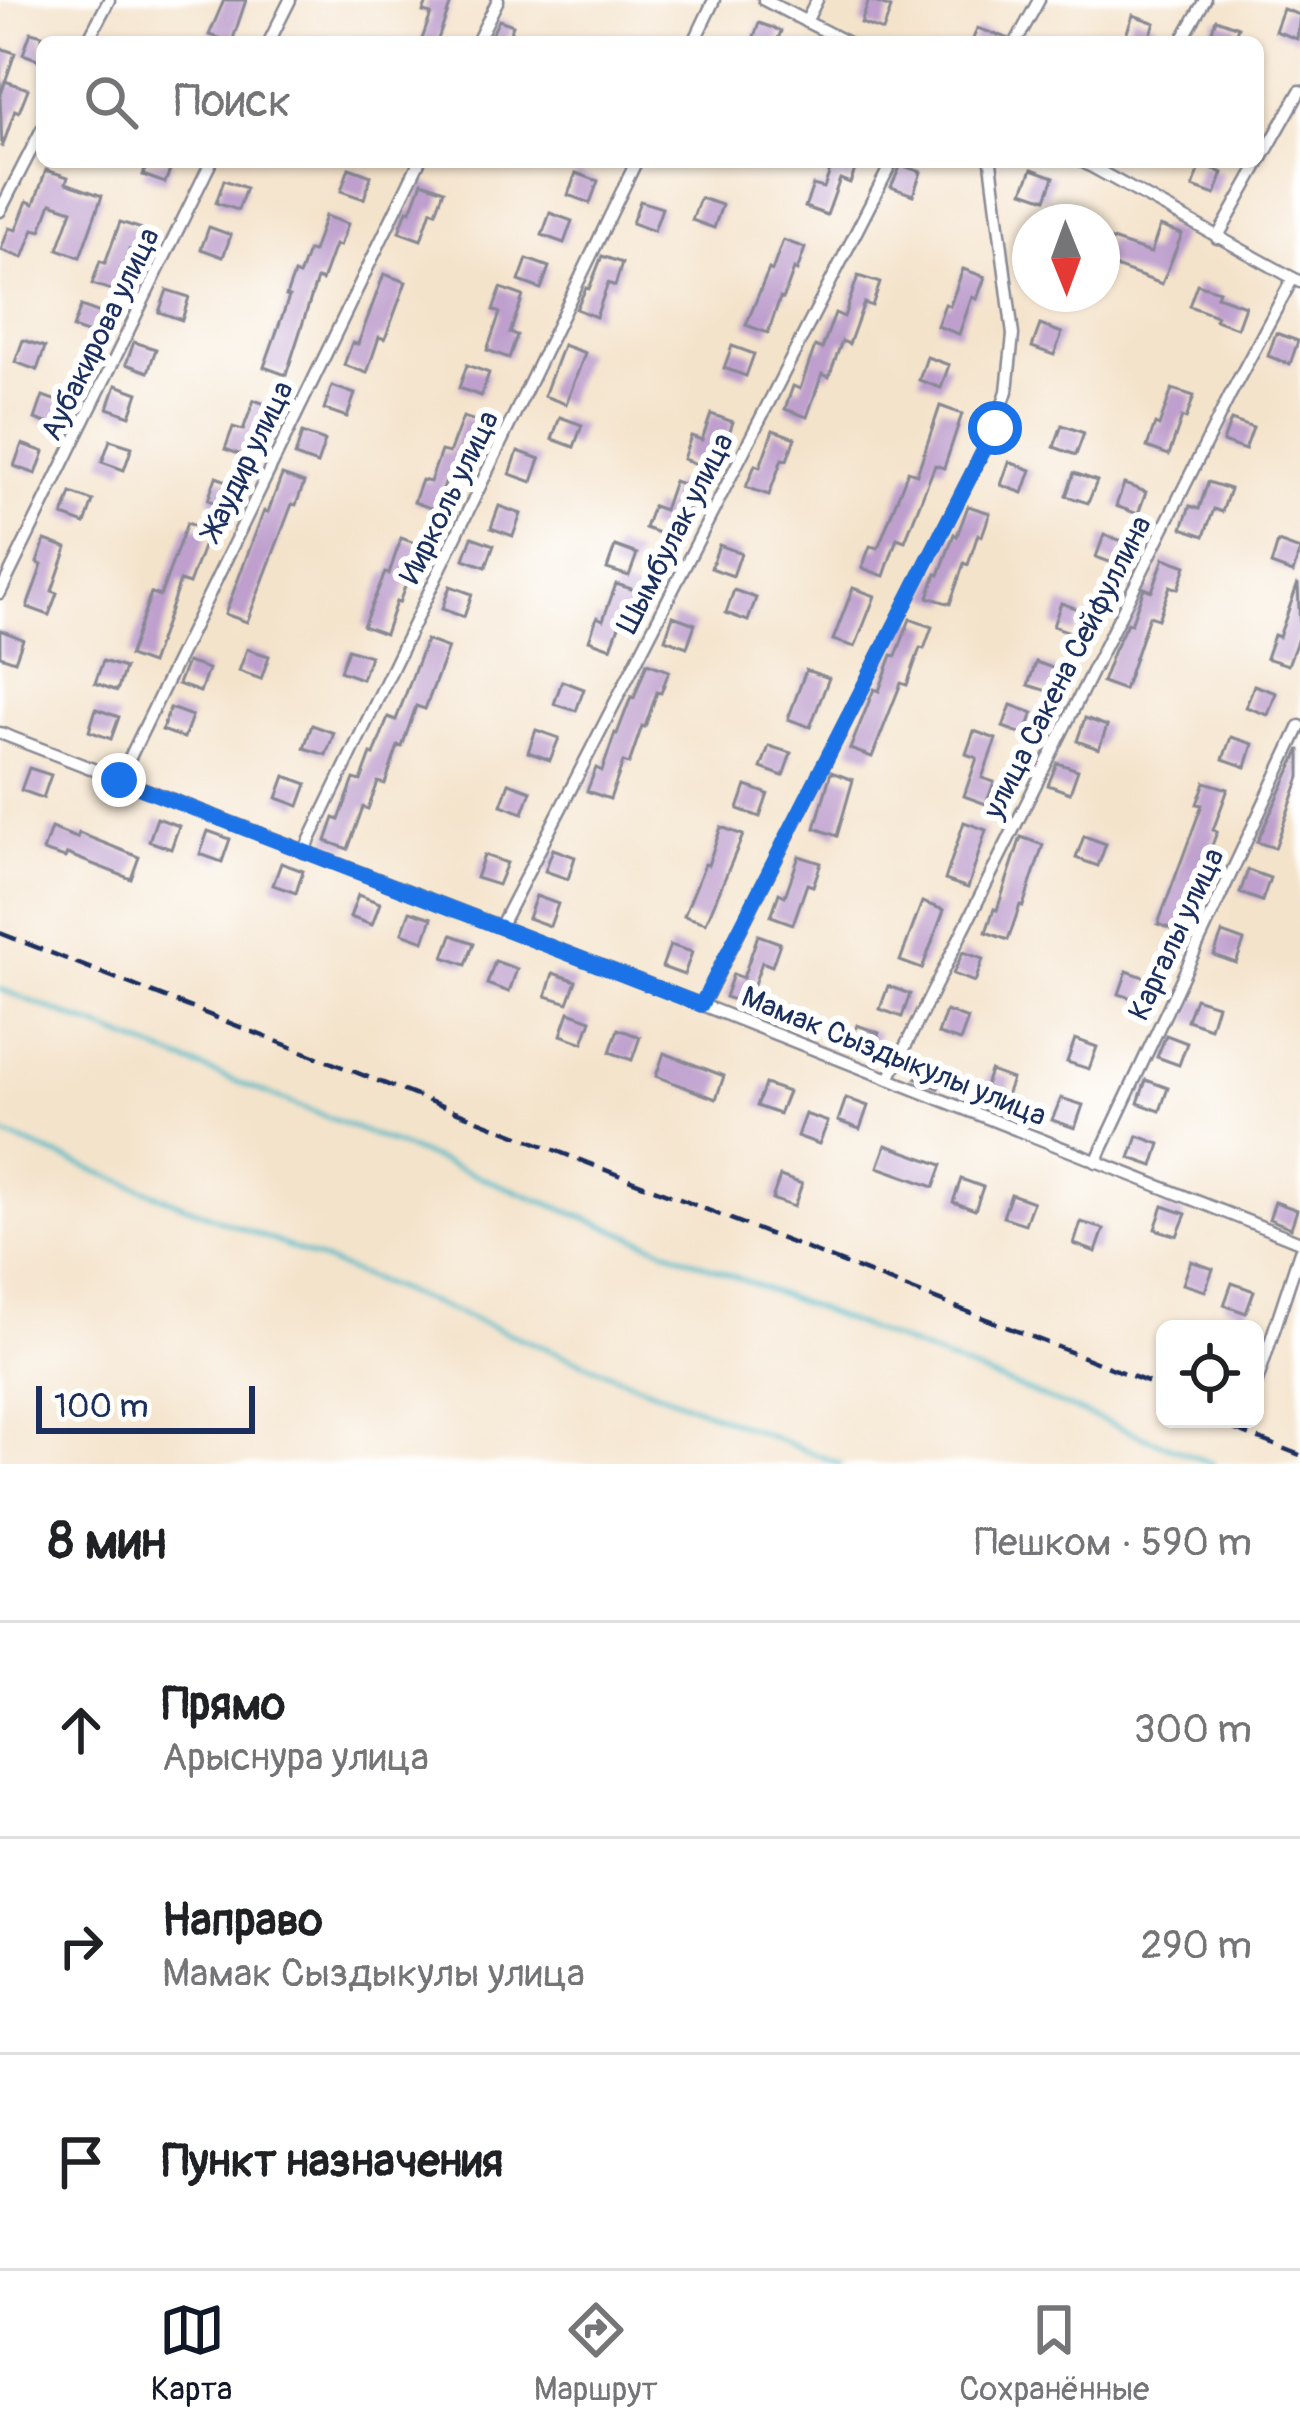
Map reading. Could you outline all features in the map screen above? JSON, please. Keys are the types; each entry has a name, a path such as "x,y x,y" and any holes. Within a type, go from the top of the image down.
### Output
{"street":[{"path":"90,36 109,0"},
{"path":"272,36 290,0"},
{"path":"480,36 497,0"},
{"path":"697,36 714,0"},
{"path":"764,0 834,36"},
{"path":"806,22 818,0"},
{"path":"1019,36 1040,0"},
{"path":"1184,36 1205,0"},
{"path":"1264,155 1300,91"},
{"path":"0,211 36,141"},
{"name":"Аубакирова улица","path":"0,593 208,168"},
{"name":"Жаудир улица","path":"119,780 416,168"},
{"name":"Иирколь улица","path":"304,852 633,168"},
{"name":"Шымбулак улица","path":"500,926 889,168"},
{"path":"701,1005 995,428 1007,391 1013,335 992,168"},
{"path":"1110,168 1217,238 1297,280"},
{"path":"1217,238 1257,168"},
{"name":"улица Сакена Сейфуллина","path":"889,1079 1230,394 1297,280"},
{"name":"Каргалы улица","path":"1096,1162 1300,726"},
{"name":"Мамак Сыздыкулы улица","path":"0,733 1300,1242"},
{"path":"1264,1361 1300,1252"}],"building":[{"path":"224,0 246,0 234,36 209,35"},
{"path":"428,0 452,0 439,36 423,36 431,14 423,12"},
{"path":"869,0 891,8 883,31 861,23"},
{"path":"1283,9 1300,15 1297,39 1275,31"},
{"path":"1133,15 1155,23 1150,36 1126,36"},
{"path":"1216,19 1238,27 1235,36 1210,36"},
{"path":"499,20 513,25 509,36 491,36"},
{"path":"759,23 781,31 779,36 754,36"},
{"path":"977,28 1001,36 974,36"},
{"path":"31,32 42,35 36,36 36,59 23,54"},
{"path":"0,48 15,53 2,91 0,90"},
{"path":"5,81 28,89 2,148 0,97"},
{"path":"146,168 171,168 165,183 143,175"},
{"path":"349,168 371,176 364,199 341,191"},
{"path":"831,168 856,168 850,183 840,179 827,215 805,207 813,185 824,188"},
{"path":"900,168 921,172 913,195 891,187"},
{"path":"1200,168 1223,173 1215,195 1193,187"},
{"path":"1032,169 1054,177 1046,199 1023,191"},
{"path":"46,170 102,196 80,257 58,249 72,210 51,203 41,231 34,229 23,258 1,250 9,228 16,230 27,201 34,204"},
{"path":"576,173 598,181 590,203 568,195"},
{"path":"224,180 246,188 238,210 216,203"},
{"path":"422,182 444,190 421,240 399,232"},
{"path":"700,198 722,205 714,228 692,220"},
{"path":"640,201 662,208 654,231 632,223"},
{"path":"550,213 572,221 564,243 542,235"},
{"path":"325,216 348,224 322,281 317,279 286,375 264,367 294,274 299,276 308,251 313,252"},
{"path":"120,222 142,229 114,291 92,284"},
{"path":"1160,226 1182,234 1162,284 1120,269 1120,243 1151,253"},
{"path":"209,227 231,235 223,257 201,249"},
{"path":"783,240 805,248 768,333 746,325"},
{"path":"602,256 622,263 615,286 608,283 596,317 576,309"},
{"path":"527,259 549,267 541,289 519,281"},
{"path":"963,269 985,277 959,334 937,326"},
{"path":"384,274 406,282 367,373 344,365 352,343 358,344"},
{"path":"858,276 880,283 872,306 864,303 849,344 842,341 829,377 822,374 807,417 785,409 793,386 800,389 815,346 822,349 835,313 844,317"},
{"path":"1197,284 1245,306 1237,328 1189,306"},
{"path":"501,288 523,296 510,333 517,335 509,358 487,350 500,313 493,310"},
{"path":"167,290 189,297 182,320 159,312"},
{"path":"81,306 103,314 95,336 73,328"},
{"path":"1040,325 1062,333 1054,355 1032,347"},
{"path":"1276,333 1298,341 1290,364 1268,356"},
{"path":"23,340 45,347 37,370 15,362"},
{"path":"134,342 156,349 148,372 126,364"},
{"path":"563,345 585,353 566,404 544,396"},
{"path":"732,346 754,354 746,376 724,368"},
{"path":"927,357 949,365 941,388 919,380"},
{"path":"467,365 489,373 481,396 459,388"},
{"path":"116,385 138,393 130,416 108,408"},
{"path":"332,386 355,394 347,417 324,409"},
{"path":"1172,389 1194,396 1169,455 1147,447"},
{"path":"43,396 65,404 57,427 35,419"},
{"path":"254,400 276,408 268,431 258,427 247,457 225,449 233,427 243,430"},
{"path":"940,406 962,414 944,468 935,465 905,541 897,538 884,576 862,568 870,546 878,548 908,471 917,474"},
{"path":"711,414 733,422 725,445 714,441 705,467 683,459 691,436 702,440"},
{"path":"463,417 485,424 477,447 469,444 455,481 447,478 436,510 414,502 422,480 430,482 441,451 449,453"},
{"path":"560,417 582,425 574,447 552,439"},
{"path":"1231,420 1253,428 1245,450 1223,442"},
{"path":"1062,425 1084,433 1076,455 1054,447"},
{"path":"773,430 795,438 769,495 746,487 755,465 760,467"},
{"path":"302,433 325,441 317,464 295,456"},
{"path":"110,440 132,447 124,470 102,462"},
{"path":"22,444 44,452 36,474 14,466"},
{"path":"518,451 540,459 532,482 510,474"},
{"path":"1009,462 1031,470 1023,493 1001,485"},
{"path":"1074,473 1097,481 1088,503 1066,496"},
{"path":"282,475 304,483 247,622 225,614"},
{"path":"216,477 238,485 230,508 208,500"},
{"path":"674,481 696,489 688,511 678,508 667,536 645,528 653,506 664,510"},
{"path":"1208,482 1230,489 1222,512 1214,509 1204,536 1182,528 1190,506 1199,509"},
{"path":"1124,484 1146,492 1138,514 1116,506"},
{"path":"71,493 93,501 85,524 63,516"},
{"path":"499,506 521,514 513,536 491,528"},
{"path":"968,506 990,513 968,565 964,563 950,604 928,597"},
{"path":"187,523 209,531 189,584 180,581 151,664 129,656 151,593 160,596"},
{"path":"1104,535 1126,542 1118,565 1096,557"},
{"path":"472,537 494,545 486,567 464,559"},
{"path":"401,538 423,546 385,634 363,626"},
{"path":"45,540 67,548 49,615 27,607"},
{"path":"1278,542 1300,550 1293,573 1271,565"},
{"path":"719,545 741,553 733,576 711,568"},
{"path":"615,546 637,554 629,576 607,569"},
{"path":"1164,558 1186,566 1178,589 1170,586 1158,619 1149,616 1124,690 1102,682 1144,588 1152,591"},
{"path":"1298,583 1300,633 1288,665 1266,658 1274,635 1279,637"},
{"path":"616,584 638,591 630,614 624,612 611,648 589,640 597,617 603,620"},
{"path":"450,586 472,594 464,617 442,609"},
{"path":"853,588 875,596 855,647 833,640"},
{"path":"734,590 756,598 748,621 726,613"},
{"path":"1061,603 1083,611 1075,634 1053,626"},
{"path":"673,616 695,624 687,647 665,639"},
{"path":"910,619 932,627 924,649 920,648 907,685 901,683 872,757 850,749 874,689 879,691"},
{"path":"0,630 23,639 15,661 0,656"},
{"path":"426,640 448,648 425,709 416,706 385,784 378,782 368,809 363,807 348,849 326,841 354,779 361,781 374,755 388,717 396,720"},
{"path":"247,649 269,656 261,679 239,671"},
{"path":"348,649 370,656 362,679 340,671"},
{"path":"103,661 125,668 117,691 95,683"},
{"path":"187,662 208,669 200,692 178,684"},
{"path":"1036,662 1058,670 1050,692 1028,685"},
{"path":"647,663 669,671 629,764 623,762 610,799 587,791 596,768 602,771"},
{"path":"806,670 829,678 810,727 788,719"},
{"path":"562,681 584,689 576,711 554,704"},
{"path":"1254,685 1276,693 1268,715 1246,707"},
{"path":"1011,705 1033,713 1025,735 1003,727"},
{"path":"170,708 192,716 184,738 162,730"},
{"path":"96,709 119,717 111,739 89,731"},
{"path":"1085,718 1107,726 1099,749 1077,741"},
{"path":"312,725 334,733 326,755 304,748"},
{"path":"536,730 559,738 550,760 528,752"},
{"path":"974,731 996,739 982,778 994,782 986,804 964,796 977,758 966,754"},
{"path":"1231,737 1253,744 1246,767 1223,759"},
{"path":"769,746 791,753 783,776 761,768"},
{"path":"1300,749 1300,777 1275,848 1257,842"},
{"path":"1057,763 1078,770 1070,793 1048,785"},
{"path":"29,768 51,775 43,798 21,790"},
{"path":"831,772 853,780 837,836 815,828"},
{"path":"285,776 307,784 299,806 277,798"},
{"path":"1205,782 1228,789 1180,932 1158,924 1202,805 1197,804"},
{"path":"509,783 531,791 523,813 501,805"},
{"path":"746,786 768,794 760,817 738,809"},
{"path":"157,818 179,826 171,849 149,841"},
{"path":"964,822 986,830 968,888 945,880"},
{"path":"721,827 743,835 706,923 684,916"},
{"path":"51,828 77,838 79,833 139,857 131,879 67,854 65,858 43,851"},
{"path":"208,831 230,839 222,862 200,854"},
{"path":"1084,836 1106,844 1098,866 1076,858"},
{"path":"1021,837 1043,845 1008,940 986,932"},
{"path":"553,849 575,857 568,879 545,871"},
{"path":"484,855 507,863 498,885 476,878"},
{"path":"799,856 821,863 813,886 807,884 793,924 771,916 779,893 785,896"},
{"path":"281,863 303,871 296,893 273,885"},
{"path":"1248,870 1270,878 1262,901 1240,893"},
{"path":"358,895 380,903 372,925 350,917"},
{"path":"536,896 558,904 550,926 528,918"},
{"path":"922,902 944,910 922,969 900,961"},
{"path":"410,911 432,918 424,941 402,933"},
{"path":"1222,933 1244,941 1236,963 1214,955"},
{"path":"452,935 474,943 466,965 444,957"},
{"path":"758,935 780,943 772,966 762,962 747,1004 725,997 733,974 743,978"},
{"path":"670,945 692,952 684,975 662,967"},
{"path":"963,952 983,959 975,982 953,974"},
{"path":"495,961 517,969 509,992 487,984"},
{"path":"1127,971 1149,979 1141,1001 1119,994"},
{"path":"553,973 576,981 568,1003 546,996"},
{"path":"888,986 910,994 902,1017 880,1009"},
{"path":"1195,998 1217,1005 1210,1028 1187,1020"},
{"path":"946,1011 968,1019 960,1041 938,1034"},
{"path":"569,1012 591,1020 583,1043 561,1035"},
{"path":"857,1025 879,1033 871,1056 849,1048"},
{"path":"618,1029 640,1037 632,1060 610,1052"},
{"path":"1166,1035 1187,1043 1179,1065 1157,1057"},
{"path":"1075,1039 1097,1047 1089,1069 1067,1062"},
{"path":"664,1053 724,1076 716,1099 656,1076"},
{"path":"922,1061 944,1068 938,1088 916,1079"},
{"path":"990,1071 1012,1079 1004,1101 982,1094"},
{"path":"1146,1080 1168,1088 1160,1111 1138,1103"},
{"path":"765,1084 788,1092 779,1114 757,1106"},
{"path":"846,1098 868,1106 860,1129 838,1121"},
{"path":"1061,1098 1083,1105 1075,1128 1052,1120"},
{"path":"805,1114 828,1122 819,1144 797,1136"},
{"path":"1138,1136 1160,1144 1153,1166 1130,1158"},
{"path":"886,1145 942,1165 934,1187 878,1167"},
{"path":"780,1176 802,1184 794,1207 772,1199"},
{"path":"961,1179 983,1187 975,1210 953,1202"},
{"path":"1011,1194 1033,1202 1025,1224 1003,1217"},
{"path":"1275,1202 1297,1210 1291,1228 1269,1219"},
{"path":"1163,1206 1186,1214 1177,1236 1155,1229"},
{"path":"1081,1222 1104,1229 1096,1252 1074,1244"},
{"path":"1191,1261 1213,1269 1205,1291 1183,1284"},
{"path":"1232,1283 1254,1291 1246,1313 1224,1305"}],"waterway":[{"path":"0,989 1213,1464"},
{"path":"0,1133 840,1464"}],"railway":[{"path":"0,933 1156,1385"},
{"path":"1231,1428 1300,1455"}],"route":[{"path":"119,780 701,1005 995,428"}]}
